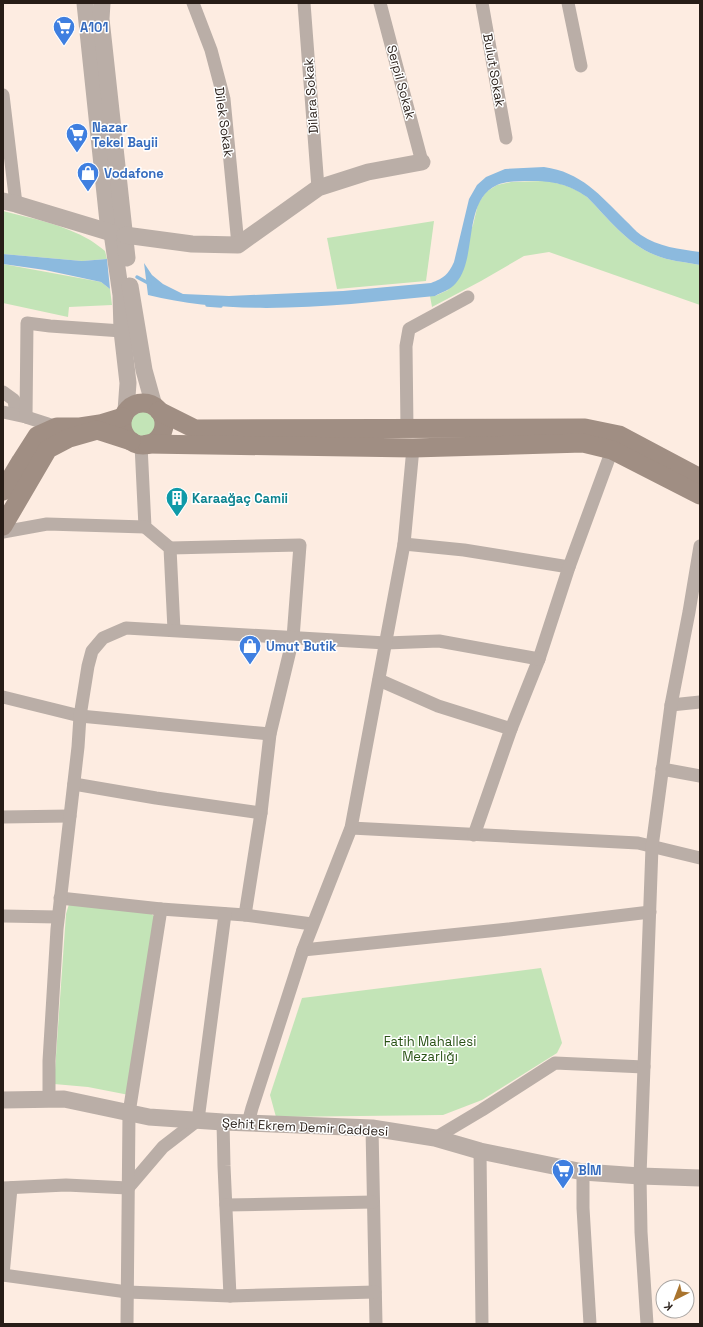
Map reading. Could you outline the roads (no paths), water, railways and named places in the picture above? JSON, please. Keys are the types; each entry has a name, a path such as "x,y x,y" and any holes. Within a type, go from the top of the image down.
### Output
{"main road":[{"path":"3,492 20,461 37,436 57,427 80,427 100,424 124,414 136,404 148,403 195,429 584,428 619,435 700,478"},
{"path":"124,414 122,424 126,436 140,443 154,442 163,431 164,424 163,417 157,408"},
{"path":"3,526 48,449 69,438 97,430 140,443 413,448 583,444 612,450 700,495"}],"street":[{"path":"85,3 108,222 119,234"},
{"path":"102,3 101,19 119,234 126,295 144,370 157,408"},
{"name":"Dilek Sokak","path":"193,3 211,50 224,99 238,245"},
{"name":"Dilara Sokak","path":"304,3 318,188"},
{"name":"Serpil Sokak","path":"380,3 422,162"},
{"name":"Bulut Sokak","path":"482,3 506,138"},
{"path":"568,3 581,66"},
{"path":"3,95 10,202 119,234 192,244 238,245 318,188 368,172 422,162"},
{"path":"124,414 128,383 122,331 126,295"},
{"path":"407,429 406,346 409,329 468,297"},
{"path":"21,416 27,323 122,331"},
{"path":"3,392 14,400 21,416"},
{"path":"3,412 57,427"},
{"path":"140,443 145,527"},
{"path":"248,1123 303,950 351,828 404,544 413,448"},
{"path":"474,835 511,729 539,659 569,567 612,450"},
{"path":"3,532 47,524 145,527 170,548 300,545 293,638 270,734 261,813 245,915"},
{"path":"404,544 464,550 569,567"},
{"path":"647,1324 641,1232 640,1176 652,847 671,705 694,611 700,546"},
{"path":"170,548 174,630"},
{"path":"49,1099 49,1061 58,917 74,784 80,716 88,666 92,651 103,638 126,628 386,643 439,641 539,659"},
{"path":"379,680 438,706 511,729"},
{"path":"3,697 80,716 270,734"},
{"path":"671,705 700,702"},
{"path":"662,769 700,776"},
{"path":"74,784 156,798 261,813"},
{"path":"3,817 70,816"},
{"path":"351,828 638,843 700,858"},
{"path":"60,898 161,909 245,915 310,930 321,948"},
{"path":"127,1324 129,1113 161,909"},
{"path":"303,950 499,930 650,912"},
{"path":"128,1188 163,1147 198,1120 225,914"},
{"path":"3,916 58,917"},
{"path":"436,1138 555,1063 644,1067"},
{"name":"Şehit Ekrem Demir Caddesi","path":"3,1100 64,1099 149,1117 223,1122 372,1128 436,1138 480,1151 583,1172 700,1178"},
{"path":"223,1122 230,1296"},
{"path":"372,1128 376,1324"},
{"path":"480,1151 482,1324"},
{"path":"583,1172 583,1208 590,1324"},
{"path":"128,1188 66,1185 7,1188 3,1275 127,1292 230,1296 375,1292"},
{"path":"226,1204 373,1202"}],"water":[{"path":"544,167 569,174 579,179 607,202 637,232 648,239 669,247 700,252 700,265 666,259 645,250 618,230 587,197 567,186 538,181 517,181 497,185 486,193 474,216 467,259 463,272 454,285 435,296 327,306 254,308 183,302 148,295 144,263 152,275 163,284 183,294 229,296 343,291 431,283 445,276 454,262 469,199 477,185 486,177 505,169"},
{"path":"3,254 82,261 107,259 110,289 101,282 45,270 3,264"}],"waterway":[{"path":"137,277 150,284"},
{"path":"207,305 221,306"}],"place":[{"name":"A101","path":"64,46"},
{"name":"Nazar Tekel Bayii","path":"77,154"},
{"name":"Vodafone","path":"88,192"},
{"name":"Karaağaç Camii","path":"177,518"},
{"name":"Umut Butik","path":"250,666"},
{"name":"BİM","path":"563,1190"}],"park label":[{"name":"Fatih Mahallesi Mezarlığı","path":"430,1048"}]}
